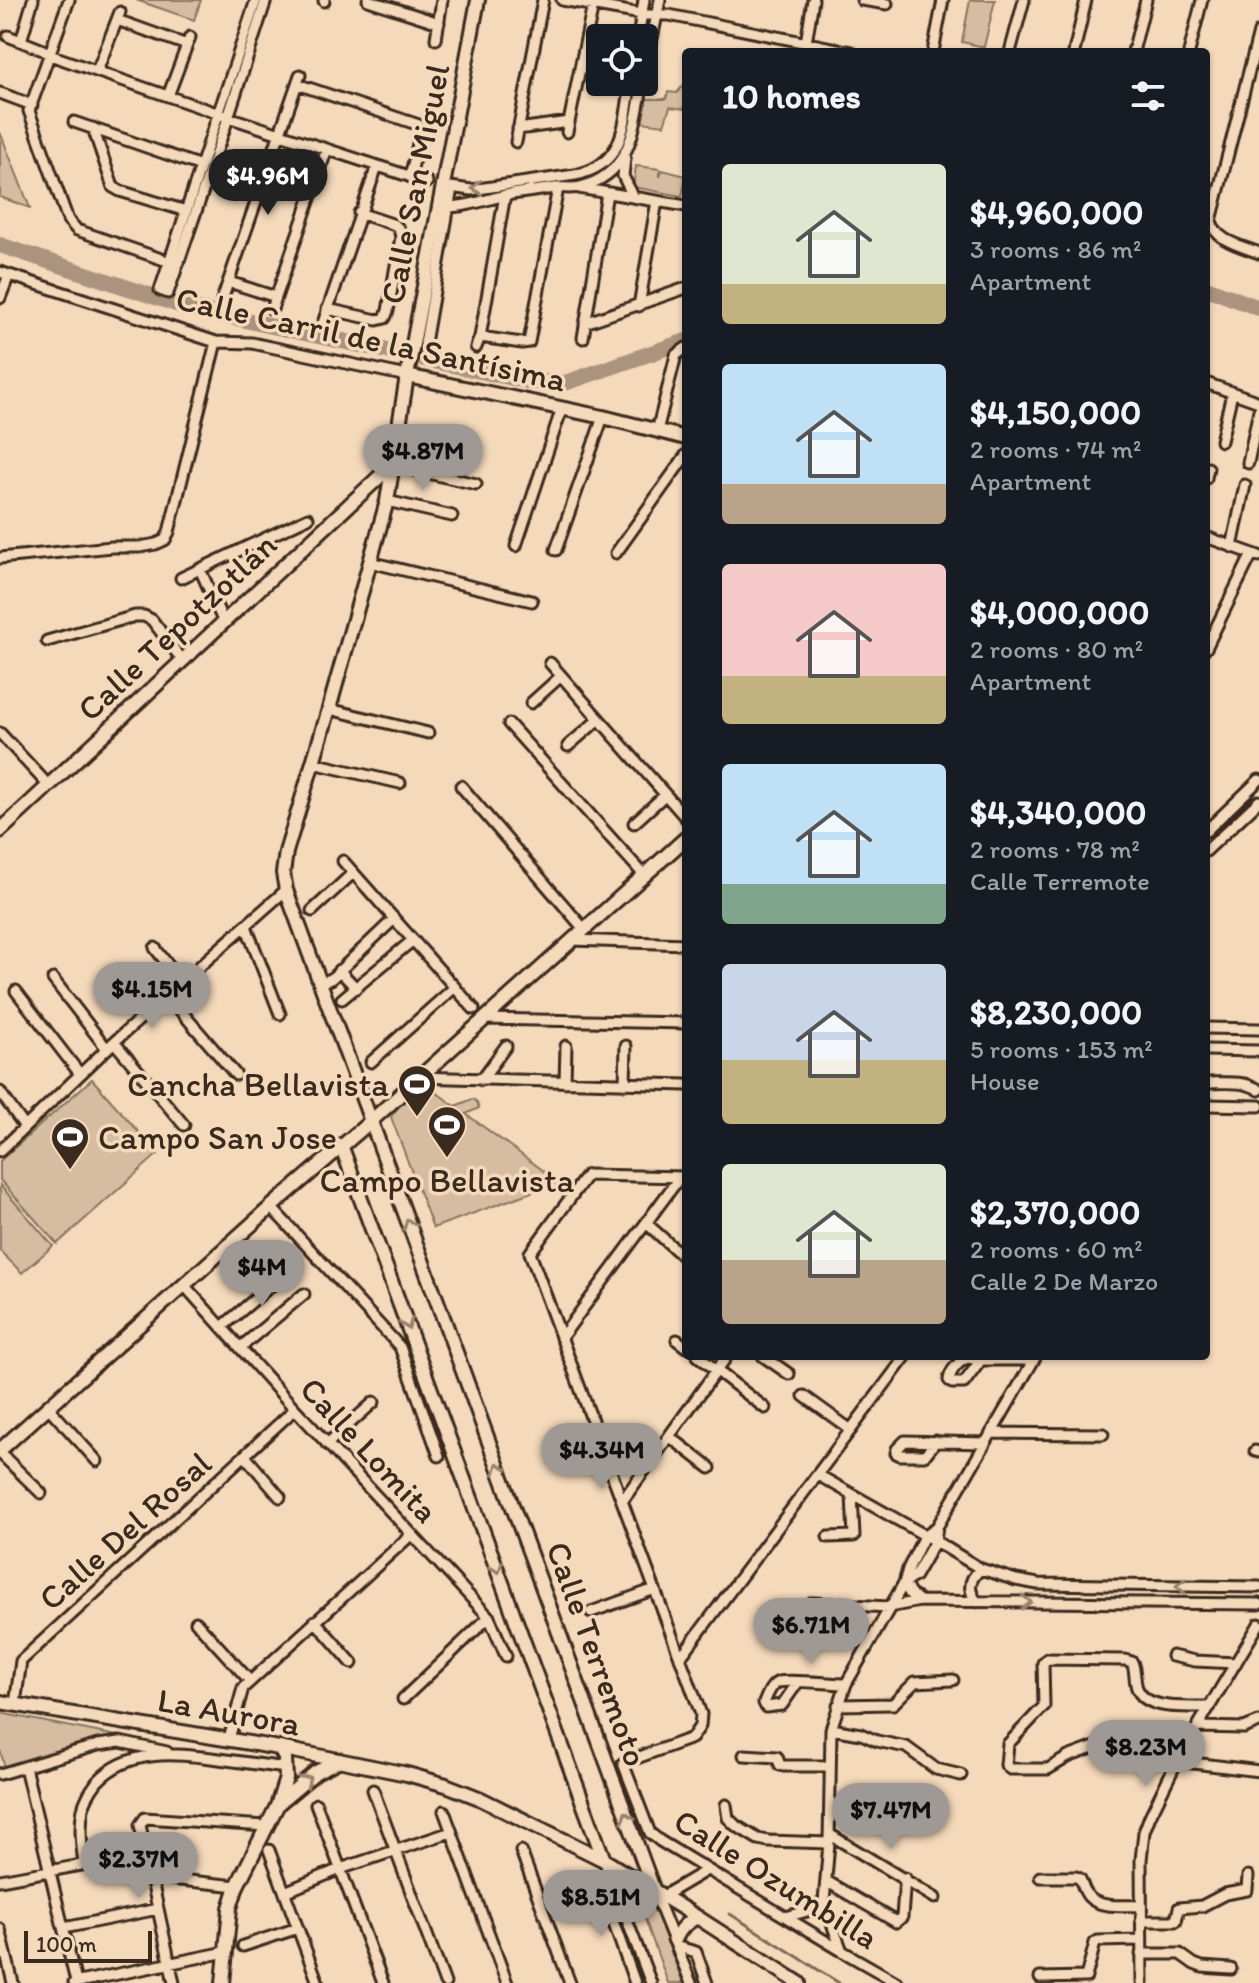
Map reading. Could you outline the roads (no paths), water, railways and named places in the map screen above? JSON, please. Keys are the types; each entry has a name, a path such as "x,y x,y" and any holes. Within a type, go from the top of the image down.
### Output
{"street":[{"path":"21,41 33,0"},
{"path":"56,0 68,2 29,111 68,220 77,230 174,263"},
{"path":"174,263 186,211 223,115 256,0"},
{"path":"174,263 223,115 266,0"},
{"path":"368,0 439,23"},
{"path":"436,39 442,0"},
{"path":"516,142 543,0"},
{"path":"562,0 642,14 669,15 832,48"},
{"path":"640,24 644,0"},
{"path":"652,0 660,0"},
{"path":"660,0 669,15"},
{"path":"655,24 660,0"},
{"path":"806,43 813,0"},
{"path":"862,0 886,6"},
{"path":"934,48 943,0"},
{"path":"1011,48 1024,0"},
{"path":"1075,48 1086,0"},
{"path":"1134,48 1146,0"},
{"path":"1190,48 1202,0"},
{"name":"Calle San Miguel","path":"286,890 283,873 286,852 387,501 407,376 448,187 479,1"},
{"path":"518,129 568,127 593,5"},
{"path":"97,71 118,16 189,41 168,96"},
{"path":"1259,32 1211,221 1218,236 1259,253"},
{"path":"8,36 50,55 427,182"},
{"path":"222,300 299,79 419,125 421,131 410,177"},
{"path":"0,93 32,105"},
{"path":"448,187 471,190 575,175 600,166 609,158 622,135 629,96"},
{"path":"579,188 606,175 625,155 641,96"},
{"path":"74,122 201,166"},
{"path":"93,128 113,187 186,211"},
{"path":"272,309 327,149"},
{"path":"625,155 623,176 633,196"},
{"path":"322,326 377,166"},
{"path":"505,195 478,342 529,342 558,188"},
{"path":"425,343 443,207 558,188 579,188 682,205"},
{"path":"583,338 607,193"},
{"path":"639,306 657,201"},
{"path":"327,309 377,320 385,318 388,311 401,237 399,229 359,213"},
{"path":"0,298 5,273"},
{"name":"Calle Carril de la Santísima","path":"5,273 216,342 252,343 562,408 682,437"},
{"path":"229,282 276,297"},
{"path":"585,323 682,290"},
{"path":"0,558 140,547 165,540 216,342"},
{"path":"657,431 676,355 682,351"},
{"path":"1210,385 1259,402"},
{"path":"1221,441 1232,393"},
{"path":"516,546 562,408"},
{"path":"1248,463 1259,410"},
{"path":"556,550 603,417"},
{"path":"616,553 682,461"},
{"path":"393,465 476,484"},
{"name":"Calle Tepotzotlán","path":"0,831 393,465"},
{"path":"1232,547 1245,485"},
{"path":"387,501 452,516"},
{"path":"181,578 308,518"},
{"path":"1210,539 1256,555 1210,641"},
{"path":"370,562 532,601"},
{"path":"200,569 224,623"},
{"path":"47,641 144,616 152,620 183,661"},
{"path":"550,663 682,814"},
{"path":"531,703 561,676"},
{"path":"329,709 428,733"},
{"path":"568,746 598,720"},
{"path":"509,724 644,875"},
{"path":"0,733 48,785"},
{"path":"313,763 400,783"},
{"path":"1210,827 1259,780"},
{"path":"461,786 584,929"},
{"path":"634,823 665,795"},
{"path":"1210,847 1259,801"},
{"path":"41,1493 0,1452 682,842"},
{"path":"343,861 474,1009"},
{"path":"312,911 353,873"},
{"path":"0,1151 110,1046 286,890"},
{"name":"Calle Terremoto","path":"286,890 659,1893"},
{"path":"320,983 331,979 394,919"},
{"path":"246,926 280,1014"},
{"path":"342,999 413,940"},
{"path":"572,940 682,944"},
{"path":"155,948 181,982"},
{"path":"339,970 356,988"},
{"path":"53,979 184,1125"},
{"path":"371,1062 455,987"},
{"path":"16,991 80,1074"},
{"path":"167,995 236,1075"},
{"path":"483,1019 682,1023"},
{"path":"1210,1028 1259,1029"},
{"path":"481,1080 506,1046"},
{"path":"565,1082 566,1046"},
{"path":"625,1084 626,1046"},
{"path":"1210,1050 1259,1051"},
{"path":"418,1077 682,1085"},
{"path":"1210,1083 1243,1084 1259,1090"},
{"path":"0,1092 25,1127"},
{"path":"1210,1105 1259,1106"},
{"name":"Calle Terremoto","path":"341,1145 604,1860"},
{"path":"680,1658 530,1253 587,1175 682,1177"},
{"path":"561,1338 682,1178"},
{"path":"271,1207 400,1347 439,1456"},
{"path":"646,1223 682,1255"},
{"path":"222,1327 280,1278"},
{"name":"Calle Lomita","path":"184,1285 489,1617 506,1656"},
{"path":"241,1347 304,1294"},
{"path":"677,1340 682,1344"},
{"path":"703,1360 765,1408"},
{"path":"623,1500 724,1360"},
{"path":"769,1360 789,1374"},
{"path":"680,1658 903,1360"},
{"path":"963,1360 949,1376 952,1383 964,1383 981,1360"},
{"path":"904,1583 915,1576 935,1541 937,1527 1033,1360"},
{"path":"804,1396 851,1430"},
{"path":"327,1444 374,1402"},
{"path":"48,1407 97,1461"},
{"name":"Calle Del Rosal","path":"15,1704 21,1661 295,1409"},
{"path":"936,1441 1103,1434"},
{"path":"669,1436 710,1468"},
{"path":"245,1456 280,1497"},
{"path":"818,1475 981,1569 1016,1580 1038,1584 1259,1587"},
{"path":"828,1537 854,1536 852,1495"},
{"path":"842,1951 824,1902 829,1838 831,1729 846,1684 904,1583 924,1536 937,1527"},
{"path":"229,1739 243,1688 412,1534"},
{"path":"977,1602 971,1594 970,1585 973,1575 981,1569"},
{"path":"904,1583 910,1594 920,1601"},
{"path":"591,1612 655,1589"},
{"path":"833,1605 889,1607 920,1601 1259,1604"},
{"path":"403,1699 489,1617"},
{"path":"315,1621 352,1663"},
{"path":"196,1622 250,1681"},
{"path":"1142,1983 1141,1860 1144,1832 1177,1761 1259,1624"},
{"path":"1172,1656 1195,1661 1236,1663"},
{"name":"Calle Ozumbilla","path":"680,1658 701,1714 700,1726 692,1738 623,1763 650,1833 898,1983"},
{"path":"1190,1740 1153,1739 1134,1745 1103,1744 1068,1757 1047,1770 1010,1769 1006,1765 1008,1744 1044,1706 1043,1663 1047,1659 1132,1662 1137,1689 1144,1699 1156,1705 1210,1707"},
{"path":"838,1705 893,1704 915,1682 953,1680"},
{"path":"798,1682 782,1705 766,1707 764,1703 777,1682 798,1682 846,1684"},
{"name":"La Aurora","path":"0,1702 279,1748 446,1785 479,1798 604,1860 799,1983"},
{"path":"1198,1727 1244,1728 1259,1722"},
{"path":"831,1729 906,1747 936,1769 961,1775"},
{"path":"0,1774 98,1745 120,1742 174,1753 286,1768"},
{"path":"223,1983 230,1908 237,1886 277,1806 286,1778 285,1758 279,1748"},
{"path":"84,1864 80,1834 83,1807 93,1787 105,1774 126,1762 174,1753"},
{"path":"744,1755 777,1757 783,1766 829,1766"},
{"path":"277,1806 316,1772 340,1760"},
{"path":"1177,1761 1259,1771"},
{"path":"25,1767 75,1983 112,1979 226,1952"},
{"path":"373,1790 445,1983"},
{"path":"316,1804 383,1983"},
{"path":"726,1805 728,1818 758,1839 829,1838 905,1878 935,1898"},
{"path":"444,1811 507,1983"},
{"path":"174,1983 140,1825 145,1818 266,1826"},
{"path":"285,1892 340,1869 451,1832"},
{"path":"269,1850 318,1983"},
{"path":"521,1851 570,1983"},
{"path":"0,1880 146,1853"},
{"path":"604,1860 651,1983"},
{"path":"691,1983 659,1893 707,1870"},
{"path":"1141,1921 1176,1921 1179,1908 1202,1906 1225,1894 1247,1890 1248,1876"},
{"path":"151,1877 237,1886"},
{"path":"1040,1877 1076,1877 1090,1899 1097,1904 1141,1906"},
{"path":"826,1881 896,1922 902,1917 905,1878"},
{"path":"599,1882 635,1983"},
{"path":"786,1917 824,1902"},
{"path":"64,1928 158,1909"},
{"path":"676,1944 679,1930 697,1917"},
{"path":"243,1946 298,1928"},
{"path":"0,1929 13,1983"},
{"path":"1040,1978 1086,1977 1095,1943 1141,1940"},
{"path":"676,1944 696,1952 707,1983"},
{"path":"1141,1954 1180,1954 1202,1967 1231,1969"}],"waterway":[{"path":"0,245 185,307 527,381 565,383 682,342"},
{"path":"1210,290 1259,308"},
{"path":"730,1914 839,1983"}],"place":[{"name":"Cancha Bellavista","path":"417,1118"},
{"name":"Campo Bellavista","path":"447,1159"},
{"name":"Campo San Jose","path":"70,1171"}]}
